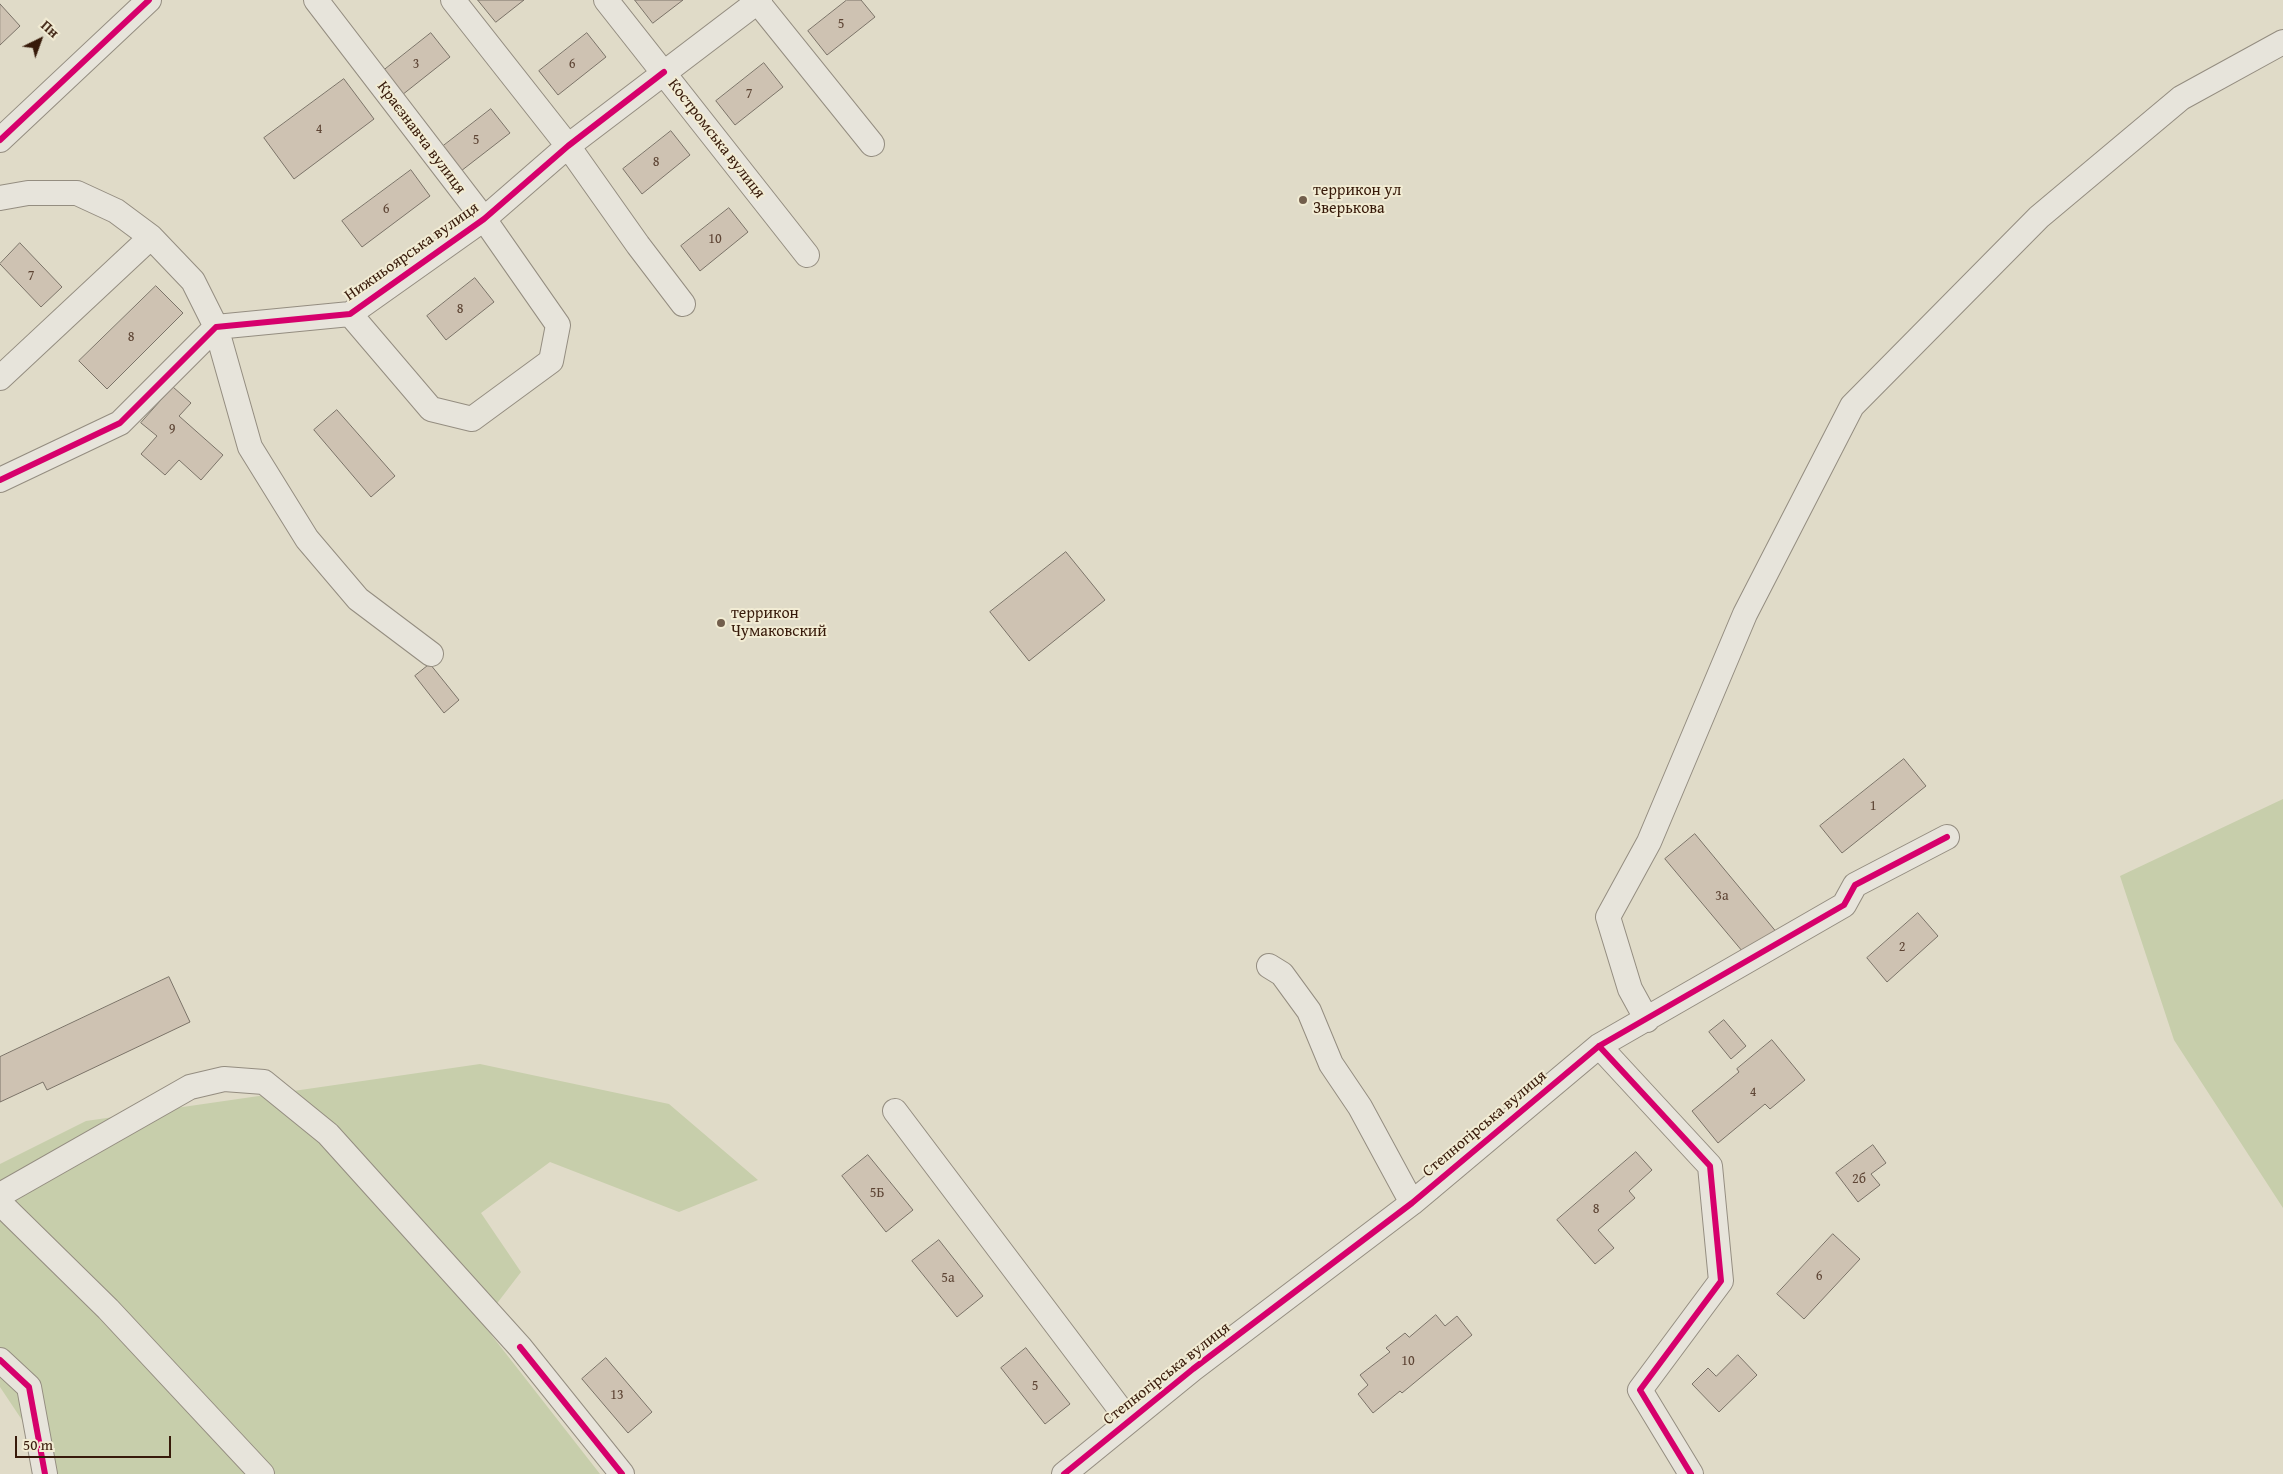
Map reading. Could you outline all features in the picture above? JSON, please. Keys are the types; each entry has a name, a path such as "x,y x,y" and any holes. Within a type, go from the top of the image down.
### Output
{"street":[{"path":"0,140 149,0"},
{"name":"Краєзнавча вулиця","path":"316,0 484,219 558,325 551,361 472,419 431,409 350,314"},
{"path":"453,0 568,146 638,246 683,304"},
{"name":"Костромська вулиця","path":"606,0 807,255"},
{"path":"758,1 872,144"},
{"name":"Нижньоярська вулиця","path":"216,327 350,314 484,219 568,146 758,1"},
{"path":"1647,1020 1630,989 1608,917 1649,842 1744,614 1852,406 2039,217 2181,98 2283,42"},
{"path":"0,198 28,193 77,193 116,211 152,236 193,281 216,327 250,447 307,539 358,599 431,654"},
{"path":"0,378 152,236"},
{"path":"1,476 120,423 216,327"},
{"name":"Степногірська вулиця","path":"1064,1474 1200,1363 1412,1204 1599,1046 1844,905 1855,884 1948,837"},
{"path":"1269,966 1282,974 1309,1011 1331,1064 1360,1107 1412,1204"},
{"path":"1599,1046 1710,1166 1721,1281 1640,1390 1691,1474"},
{"path":"0,1195 190,1088 224,1079 264,1082 328,1134 520,1347 622,1474"},
{"path":"894,1111 1129,1421"},
{"path":"0,1203 108,1309 262,1474"},
{"path":"0,1360 29,1387 45,1474"}],"green space":[{"path":"2283,799 2283,1208 2174,1040 2120,876"},
{"path":"480,1064 669,1104 758,1180 679,1212 550,1162 481,1213 521,1272 482,1323 600,1474 58,1474 0,1387 0,1164 86,1121"}],"building":[{"path":"478,0 524,0 496,22"},
{"path":"635,0 683,0 653,23"},
{"path":"847,0 861,0 875,17 827,55 808,31"},
{"path":"0,4 20,26 0,45"},
{"path":"431,33 450,57 402,95 383,71"},
{"path":"587,33 606,57 558,95 539,71"},
{"path":"764,63 783,87 735,125 716,101"},
{"path":"344,79 374,119 294,179 264,138"},
{"path":"491,109 510,133 461,171 442,147"},
{"path":"671,131 690,155 642,194 623,169"},
{"path":"411,170 430,196 362,247 342,221"},
{"path":"729,208 748,232 700,271 681,246"},
{"path":"20,243 62,287 41,307 0,264"},
{"path":"475,278 494,302 446,340 427,316"},
{"path":"156,286 183,313 107,389 79,361"},
{"path":"173,387 191,403 179,416 223,455 201,480 179,460 165,475 141,454 157,436 141,423"},
{"path":"337,410 395,476 371,497 314,430"},
{"path":"1066,552 1105,600 1029,661 990,612"},
{"path":"430,664 459,700 444,713 415,676"},
{"path":"1904,759 1926,786 1842,853 1820,826"},
{"path":"1695,834 1778,934 1748,958 1665,859"},
{"path":"1918,913 1938,936 1887,982 1867,958"},
{"path":"169,977 190,1022 47,1090 43,1082 0,1102 0,1057"},
{"path":"1724,1020 1746,1046 1731,1059 1709,1032"},
{"path":"1772,1040 1805,1080 1770,1109 1765,1104 1718,1143 1692,1111 1739,1072 1737,1069"},
{"path":"1873,1145 1886,1163 1871,1174 1880,1185 1858,1202 1836,1173"},
{"path":"1636,1152 1652,1170 1629,1191 1635,1198 1598,1230 1614,1248 1595,1264 1557,1220"},
{"path":"868,1155 913,1210 886,1232 842,1176"},
{"path":"1833,1234 1860,1259 1804,1319 1777,1294"},
{"path":"939,1240 983,1296 957,1317 912,1261"},
{"path":"1436,1315 1445,1326 1457,1316 1472,1335 1402,1393 1400,1391 1373,1413 1358,1394 1368,1385 1360,1375 1390,1352 1386,1348 1405,1333 1409,1337"},
{"path":"1026,1348 1070,1404 1045,1424 1001,1368"},
{"path":"1738,1355 1757,1375 1719,1412 1692,1384 1708,1368 1716,1376"},
{"path":"606,1358 652,1412 628,1433 582,1379"}],"cycle path":[{"path":"0,140 149,0"},
{"path":"0,480 120,423 216,327 350,314 484,219 568,146 664,72"},
{"path":"1064,1474 1193,1369 1412,1203 1599,1046 1844,905 1855,885 1947,837"},
{"path":"1599,1046 1710,1166 1721,1281 1640,1390 1691,1474"},
{"path":"520,1347 622,1474"},
{"path":"0,1360 29,1387 45,1474"}],"place":[{"name":"террикон ул Зверькова","path":"1303,200"},
{"name":"террикон Чумаковский","path":"721,623"}]}
